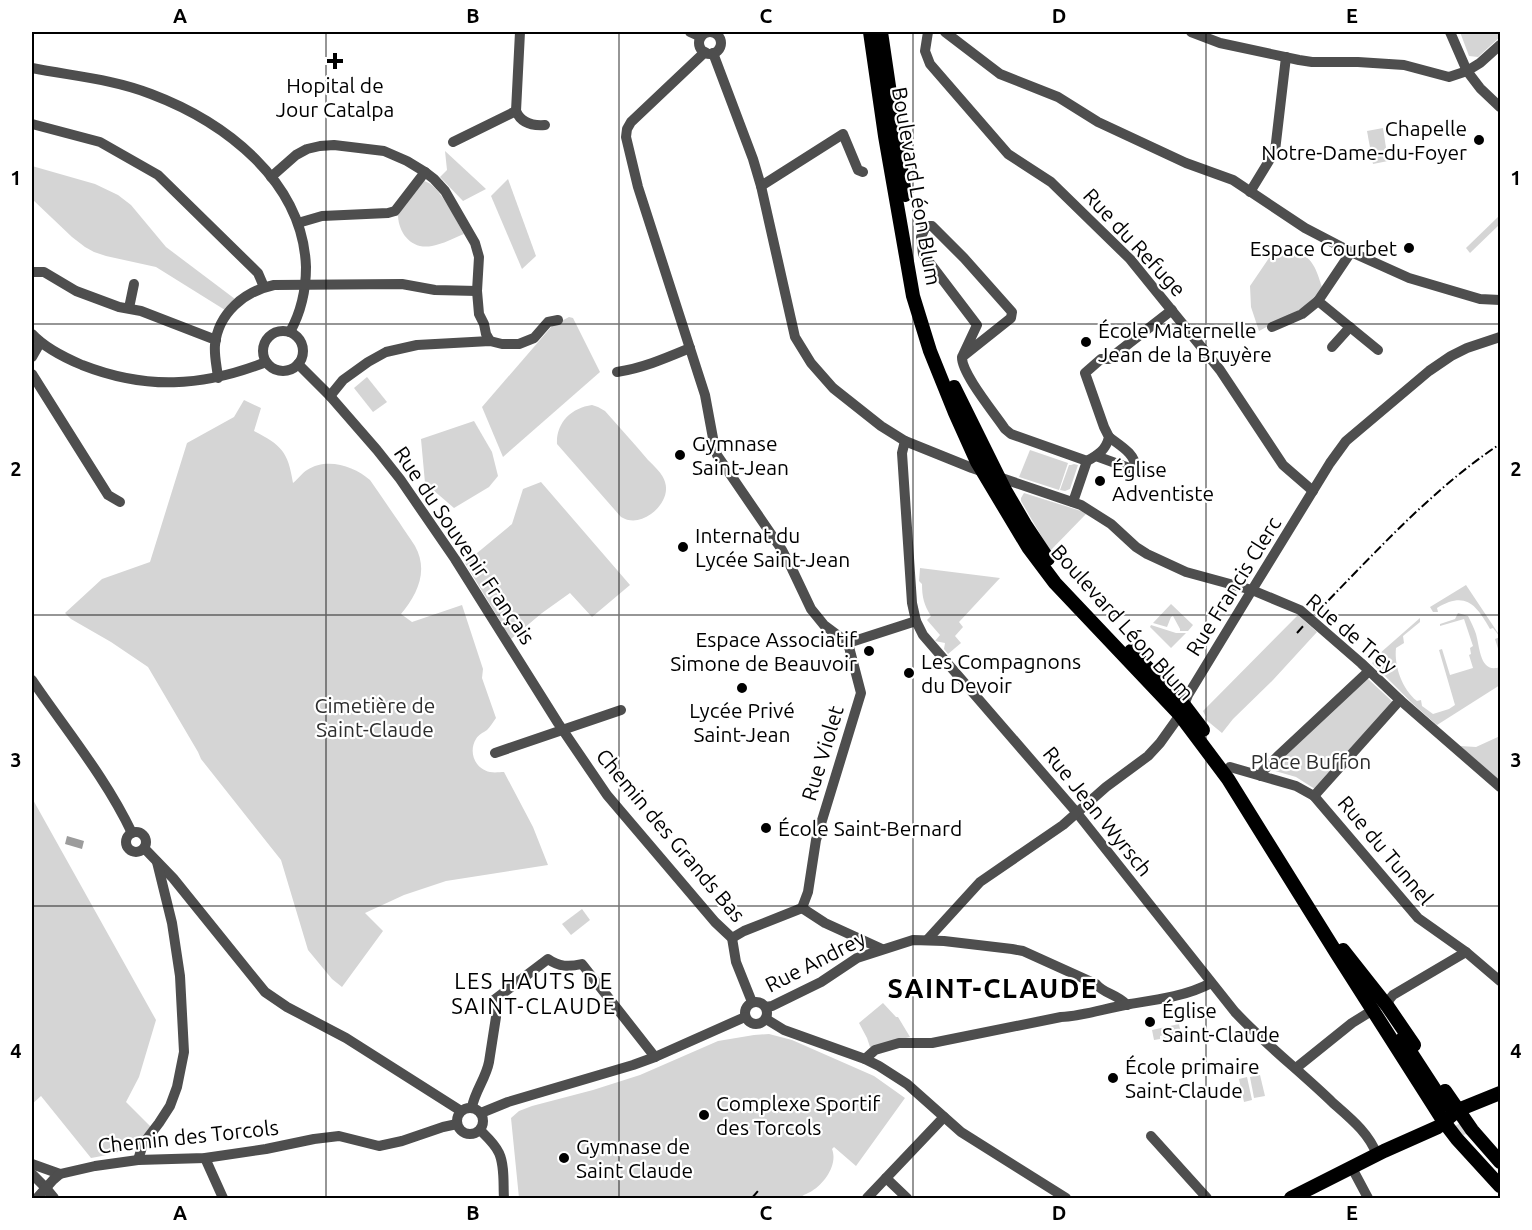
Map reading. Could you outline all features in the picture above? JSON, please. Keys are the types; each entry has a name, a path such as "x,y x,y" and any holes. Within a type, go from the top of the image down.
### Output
{"main road":[{"name":"Boulevard Léon Blum","path":"870,32 885,136 913,296 930,351 970,448 1028,547 1055,583 1182,710 1340,952"},
{"name":"Boulevard Léon Blum","path":"881,32 922,296 938,348 955,390 999,477 1026,526 1062,578 1182,710 1230,767 1373,1011 1453,1130"},
{"path":"1340,952 1417,1061 1459,1112"},
{"path":"1340,952 1388,1007 1472,1130 1500,1162"},
{"path":"1453,1130 1459,1112 1500,1093"},
{"path":"1459,1112 1500,1098"},
{"path":"1291,1198 1438,1127 1453,1130 1500,1176"},
{"path":"1453,1130 1500,1186"}],"street":[{"path":"520,32 517,115 527,123 544,125"},
{"path":"690,32 701,38"},
{"path":"709,53 700,47 699,41 703,34 709,32 722,34 721,46 716,52 709,53 631,122 626,137 638,187 705,395 717,455 782,550 811,609 824,624 848,643 916,621"},
{"name":"Rue du Refuge","path":"928,32 926,51 930,64 1008,154 1051,182 1130,259 1220,370 1283,465 1313,491"},
{"path":"945,32 1000,74 1058,97 1098,122 1199,169 1233,180 1305,228 1351,252 1419,282 1480,299 1500,300"},
{"path":"1191,32 1220,43 1312,62 1404,65 1449,76 1467,71 1500,45"},
{"path":"1450,32 1467,71 1480,88 1500,107"},
{"name":"Rue de Trey","path":"709,53 753,159 795,337 811,363 833,388 880,426 905,441 983,472 1073,502 1111,524 1147,554 1186,573 1252,590 1300,610 1500,787"},
{"path":"1250,192 1275,150 1286,57"},
{"path":"32,68 115,82 182,106 237,142 272,177 287,199 298,223 305,252 306,284 297,320 290,332"},
{"path":"453,142 516,111"},
{"path":"32,124 100,142 158,175 258,273 264,287"},
{"path":"761,186 841,130 858,170 863,172"},
{"path":"272,177 296,155 307,149 334,145 384,151 407,160 425,172 445,190 475,243 478,258 479,314 490,341"},
{"path":"298,223 322,216 395,211 425,172"},
{"path":"962,357 1011,318 1012,312 948,242 932,226 926,225 921,237 923,254 977,325 962,357 962,365 1005,429 1011,434 1092,459 1129,468 1135,467 1133,457 1109,438 1085,373 1101,359 1109,359 1172,310"},
{"path":"1272,327 1302,314 1318,301 1351,252"},
{"path":"32,272 44,272 76,291 119,307 175,323 216,340"},
{"path":"129,308 134,284"},
{"path":"218,378 215,348 224,318 244,297 264,287 306,284 402,284 435,290 477,291"},
{"path":"1318,301 1378,350"},
{"path":"330,396 343,380 386,352 417,345 490,341 519,344 534,338 548,322 558,320"},
{"path":"1332,347 1350,327"},
{"path":"279,331 290,332 296,336 302,346 302,359 294,368 275,370 263,356 265,342 279,331"},
{"path":"32,334 40,343 66,358 123,377 146,381 177,382 218,378 266,362"},
{"name":"Rue Francis Clerc","path":"927,940 980,882 1063,825 1106,787 1148,756 1160,743 1182,710 1188,695 1252,590 1346,441 1451,356 1500,337"},
{"path":"32,357 40,343"},
{"path":"617,372 657,362 690,348"},
{"name":"Rue du Souvenir Français","path":"298,364 330,396 388,463 413,496 563,731"},
{"path":"32,374 108,495 120,502"},
{"path":"1073,502 1092,459 1108,444 1109,438"},
{"name":"Rue Jean Wyrsch","path":"905,441 902,453 909,562 916,621 923,635 1077,813 1240,1017 1358,1125 1381,1153"},
{"path":"959,463 966,457 970,448"},
{"name":"Boulevard Léon Blum","path":"1024,485 1016,490 1015,497 1041,550"},
{"name":"Rue Violet","path":"802,908 808,892 816,840 861,693 848,643"},
{"path":"1261,776 1277,757 1369,671"},
{"path":"32,680 122,812 132,833 126,840 129,849 135,852 144,848 157,860 265,992 287,1007 346,1038 461,1112"},
{"path":"1314,796 1400,700"},
{"path":"495,753 621,710"},
{"name":"Chemin des Grands Bas","path":"563,731 607,795 715,922 732,938 736,962 752,1002"},
{"name":"Rue du Tunnel","path":"1230,767 1296,786 1314,796 1420,921 1466,952 1500,981"},
{"path":"138,1160 143,1144 170,1106 177,1087 184,1052 180,976 172,923 157,860"},
{"path":"162,884 173,878"},
{"path":"732,938 802,908"},
{"name":"Rue Andrey","path":"802,908 825,922 882,949"},
{"name":"Rue Andrey","path":"766,1013 772,1006 820,982 857,958 913,940 1023,951 1096,984 1120,998 1127,1005"},
{"path":"1388,1007 1393,995 1466,952"},
{"path":"655,1057 582,964 565,966 548,959 494,1000 496,1017 488,1070 474,1096 477,1110 484,1120 482,1127 473,1134 469,1134 462,1131 458,1124 458,1115 464,1109 477,1110 508,1102 633,1065 655,1057 745,1017"},
{"path":"865,1059 874,1050 904,1042 932,1043 1150,1002 1200,989 1211,983"},
{"path":"766,1013 763,1022 757,1024 750,1023 744,1014 746,1007 752,1002 761,1003 766,1013 784,1030 879,1066 907,1084 961,1132 1066,1198"},
{"path":"1296,1068 1362,1016 1373,1011"},
{"path":"867,1198 944,1117"},
{"name":"Chemin des Torcols","path":"37,1198 45,1187 60,1174 95,1166 138,1160 205,1158 339,1136 379,1146 402,1141 443,1126 458,1124"},
{"path":"480,1130 492,1142 499,1154 504,1198"},
{"path":"1151,1136 1206,1198"},
{"path":"205,1158 223,1198"},
{"path":"32,1164 60,1174"},
{"path":"1352,1168 1368,1198"},
{"path":"32,1174 54,1198"},
{"path":"886,1178 907,1198"}],"green space":[{"path":"1460,32 1500,32 1500,37 1478,57 1469,56"},
{"path":"1383,128 1388,161 1373,164 1367,131"},
{"path":"445,151 486,189 463,201 440,177 447,170"},
{"path":"32,166 95,184 118,195 131,205 166,247 235,299 225,310 156,267 106,256 85,247 32,199"},
{"path":"508,179 536,256 522,269 491,196"},
{"path":"424,181 441,195 464,234 436,245 418,246 404,234 398,216 388,216"},
{"path":"1500,215 1500,224 1470,253 1466,248"},
{"path":"1287,249 1308,258 1318,274 1323,290 1310,304 1259,331 1251,307 1250,286 1269,258"},
{"path":"569,317 573,318 600,372 503,457 482,407 552,326"},
{"path":"367,377 387,402 373,412 354,388"},
{"name":"Cimetière de Saint-Claude","path":"244,400 261,408 254,431 282,450 289,463 293,483 307,470 323,464 348,467 370,480 419,555 421,573 419,582 412,599 401,614 412,622 462,605 483,669 482,678 496,718 476,739 473,749 474,759 485,770 504,772 533,827 548,865 446,881 404,895 365,913 383,931 342,987 332,979 308,950 281,860 201,759 148,667 65,613 102,579 150,562 187,443 234,417"},
{"path":"592,405 605,411 664,479 666,491 661,504 644,518 632,521 621,517 557,444 559,429 566,418 578,409"},
{"path":"474,421 492,452 498,476 489,487 454,508 425,483 421,439"},
{"path":"1030,450 1068,463 1059,490 1019,477"},
{"path":"1069,465 1078,465 1070,489 1060,490"},
{"path":"541,482 630,585 592,617 570,593 511,639 465,563 512,524 523,489"},
{"path":"1024,493 1086,514 1050,551 1021,501"},
{"path":"920,568 1000,578 959,622 963,627 955,636 961,643 948,654 944,649 945,643 935,641 940,635 927,620 931,616 924,601 922,584 919,581"},
{"path":"1466,585 1500,637 1493,628 1490,629 1480,613 1469,603 1455,601 1447,603 1437,608 1438,612 1433,612 1430,607"},
{"path":"1171,604 1193,625 1188,631 1180,631 1173,616 1167,627 1153,623"},
{"path":"1458,613 1468,616 1476,634 1482,658 1488,667 1500,667 1500,685 1437,725 1372,663 1420,618 1420,622 1403,636 1404,643 1396,648 1398,670 1407,690 1417,701 1421,700 1422,706 1433,714 1449,709 1455,705 1439,650 1442,649 1450,675 1473,668 1469,655 1471,654 1470,648 1473,646 1464,619 1440,626 1440,624 1455,619"},
{"path":"1298,615 1317,632 1222,733 1205,719 1203,711"},
{"path":"1151,625 1176,633 1186,633 1171,648 1150,627"},
{"path":"1500,637 1500,655 1495,639"},
{"name":"Place Buffon","path":"1367,678 1394,703 1315,789 1296,777 1268,769"},
{"path":"1500,736 1500,781 1460,746 1476,747"},
{"path":"32,798 156,1020 139,1077 126,1102 152,1128 127,1149 91,1158 41,1096 32,1104"},
{"path":"582,909 590,920 571,935 562,924"},
{"path":"883,1003 898,1017 910,1037 870,1047 859,1023"},
{"path":"1179,1024 1181,1034 1164,1038 1163,1035 1160,1039 1154,1040 1152,1030"},
{"name":"Complexe Sportif des Torcols","path":"769,1034 792,1040 874,1076 905,1098 856,1166 834,1147 832,1167 826,1178 817,1188 800,1198 519,1198 511,1118 519,1111 640,1075 718,1041"},
{"path":"1260,1075 1265,1096 1254,1098 1250,1077"},
{"path":"1247,1077 1252,1100 1244,1102 1239,1079"}],"shaded area":[{"path":"67,836 84,841 82,849 65,844"}],"tunnel":[{"path":"1446,1107 1464,1135"}],"railway":[{"path":"1317,612 1427,502 1450,481 1500,444"},
{"path":"1297,633 1305,624"},
{"path":"752,1198 758,1191"}],"place":[{"name":"Hopital de Jour Catalpa","path":"335,61"},
{"name":"Chapelle Notre-Dame-du-Foyer","path":"1479,140"},
{"name":"Espace Courbet","path":"1409,248"},
{"name":"École Maternelle Jean de la Bruyère","path":"1086,342"},
{"name":"Gymnase Saint-Jean","path":"680,455"},
{"name":"Église Adventiste","path":"1100,481"},
{"name":"Internat du Lycée Saint-Jean","path":"683,547"},
{"name":"Espace Associatif Simone de Beauvoir","path":"869,651"},
{"name":"Les Compagnons du Devoir","path":"909,673"},
{"name":"Lycée Privé Saint-Jean","path":"742,688"},
{"name":"École Saint-Bernard","path":"766,828"},
{"name":"Église Saint-Claude","path":"1150,1022"},
{"name":"École primaire Saint-Claude","path":"1113,1078"},
{"name":"Complexe Sportif des Torcols","path":"704,1115"},
{"name":"Gymnase de Saint Claude","path":"564,1158"}],"district":[{"name":"SAINT-CLAUDE","path":"993,988"},
{"name":"LES HAUTS DE SAINT-CLAUDE","path":"534,992"}]}
